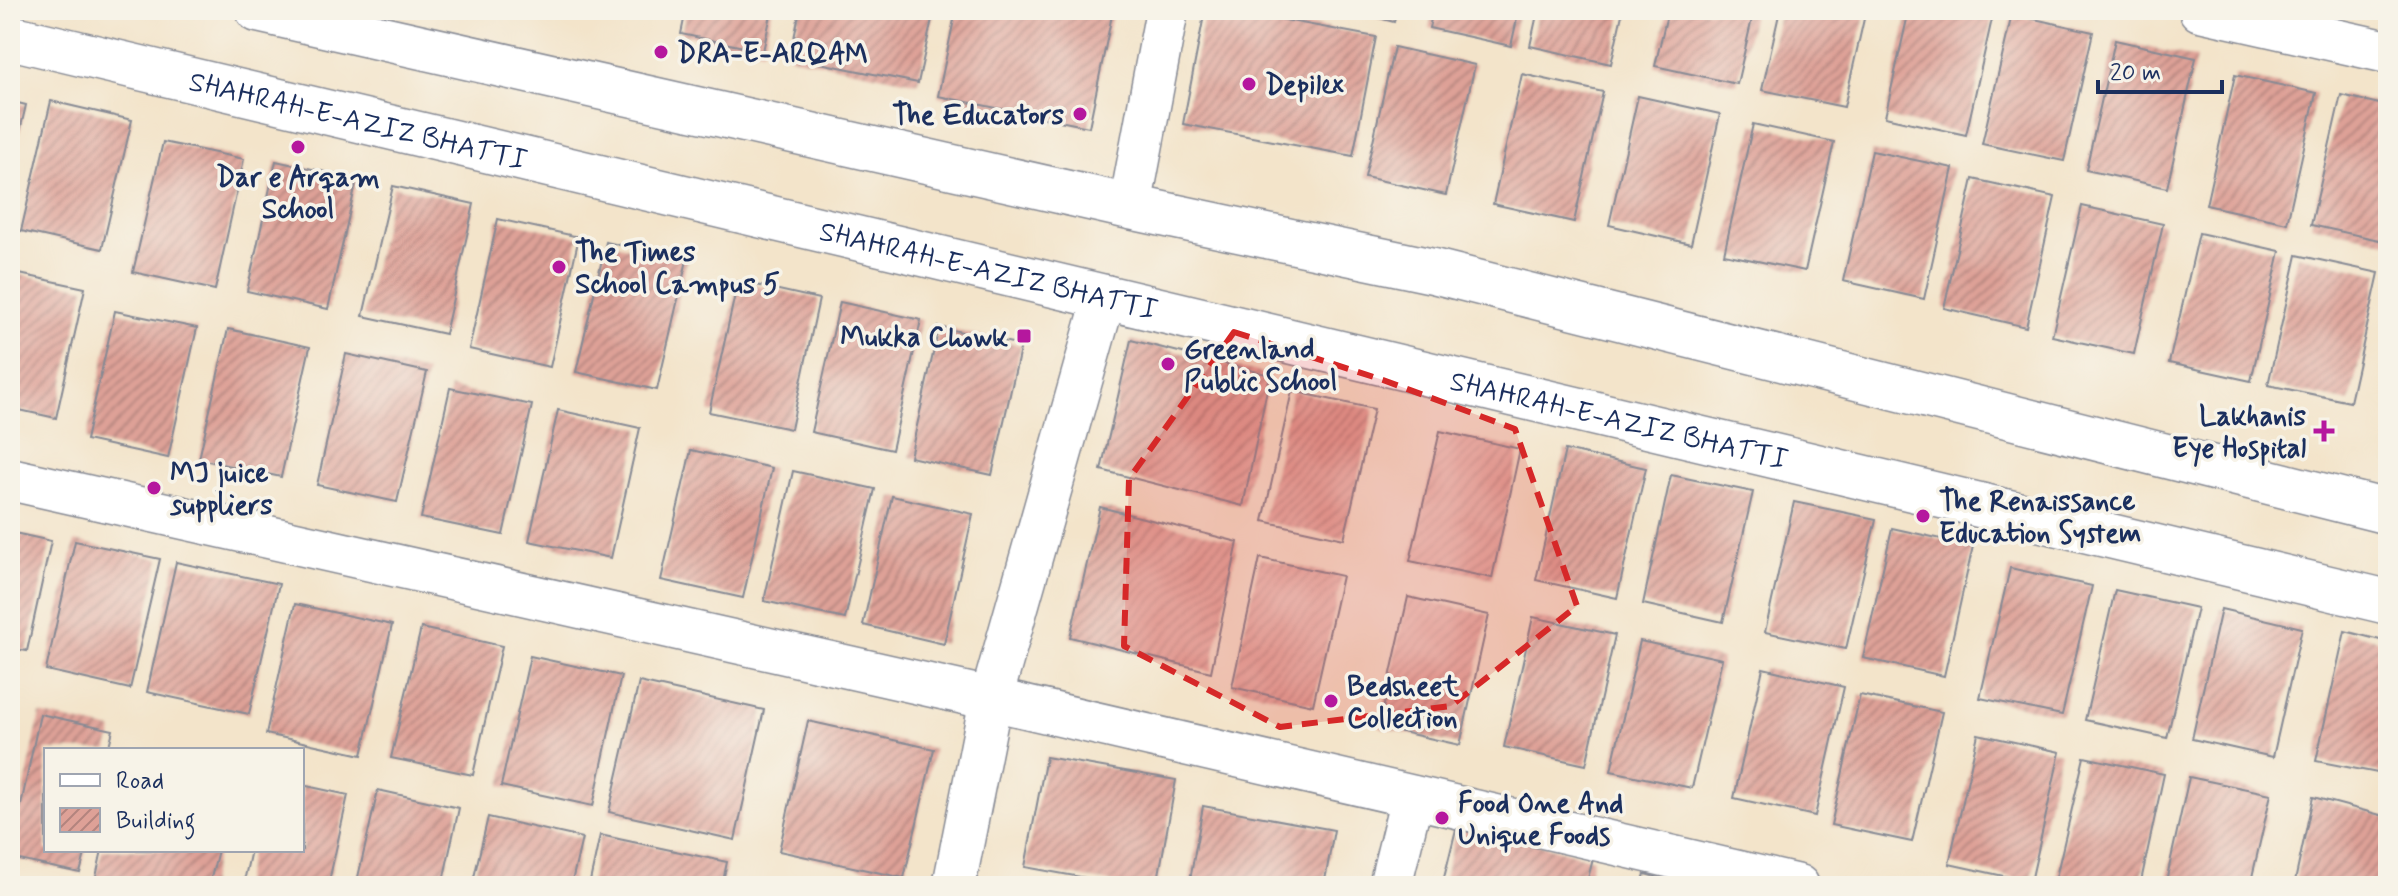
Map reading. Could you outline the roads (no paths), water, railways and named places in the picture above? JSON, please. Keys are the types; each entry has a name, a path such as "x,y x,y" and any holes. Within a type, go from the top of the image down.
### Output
{"main road":[{"path":"258,10 1130,207 1433,271 2388,512"},
{"name":"SHAHRAH-E-AZIZ BHATTI","path":"10,37 2388,602"}],"street":[{"path":"1130,207 1167,10"},
{"path":"2200,10 2388,52"},
{"path":"954,886 991,699 1105,296"},
{"path":"10,479 991,699 1798,886"},
{"path":"1390,886 1412,797"}],"place":[{"name":"DRA-E-ARQAM","path":"661,52"},
{"name":"Depilex","path":"1249,84"},
{"name":"The Educators","path":"1080,114"},
{"name":"Dar e Arqam School","path":"298,147"},
{"name":"The Times School Campus 5","path":"559,267"},
{"name":"Mukka Chowk","path":"1024,336"},
{"name":"Greenland Public School","path":"1168,364"},
{"name":"Lakhanis Eye Hospital","path":"2324,431"},
{"name":"MJ juice suppliers","path":"154,488"},
{"name":"The Renaissance Education System","path":"1923,516"},
{"name":"Bedsheet Collection","path":"1331,701"},
{"name":"Food One And Unique Foods","path":"1442,818"}]}
